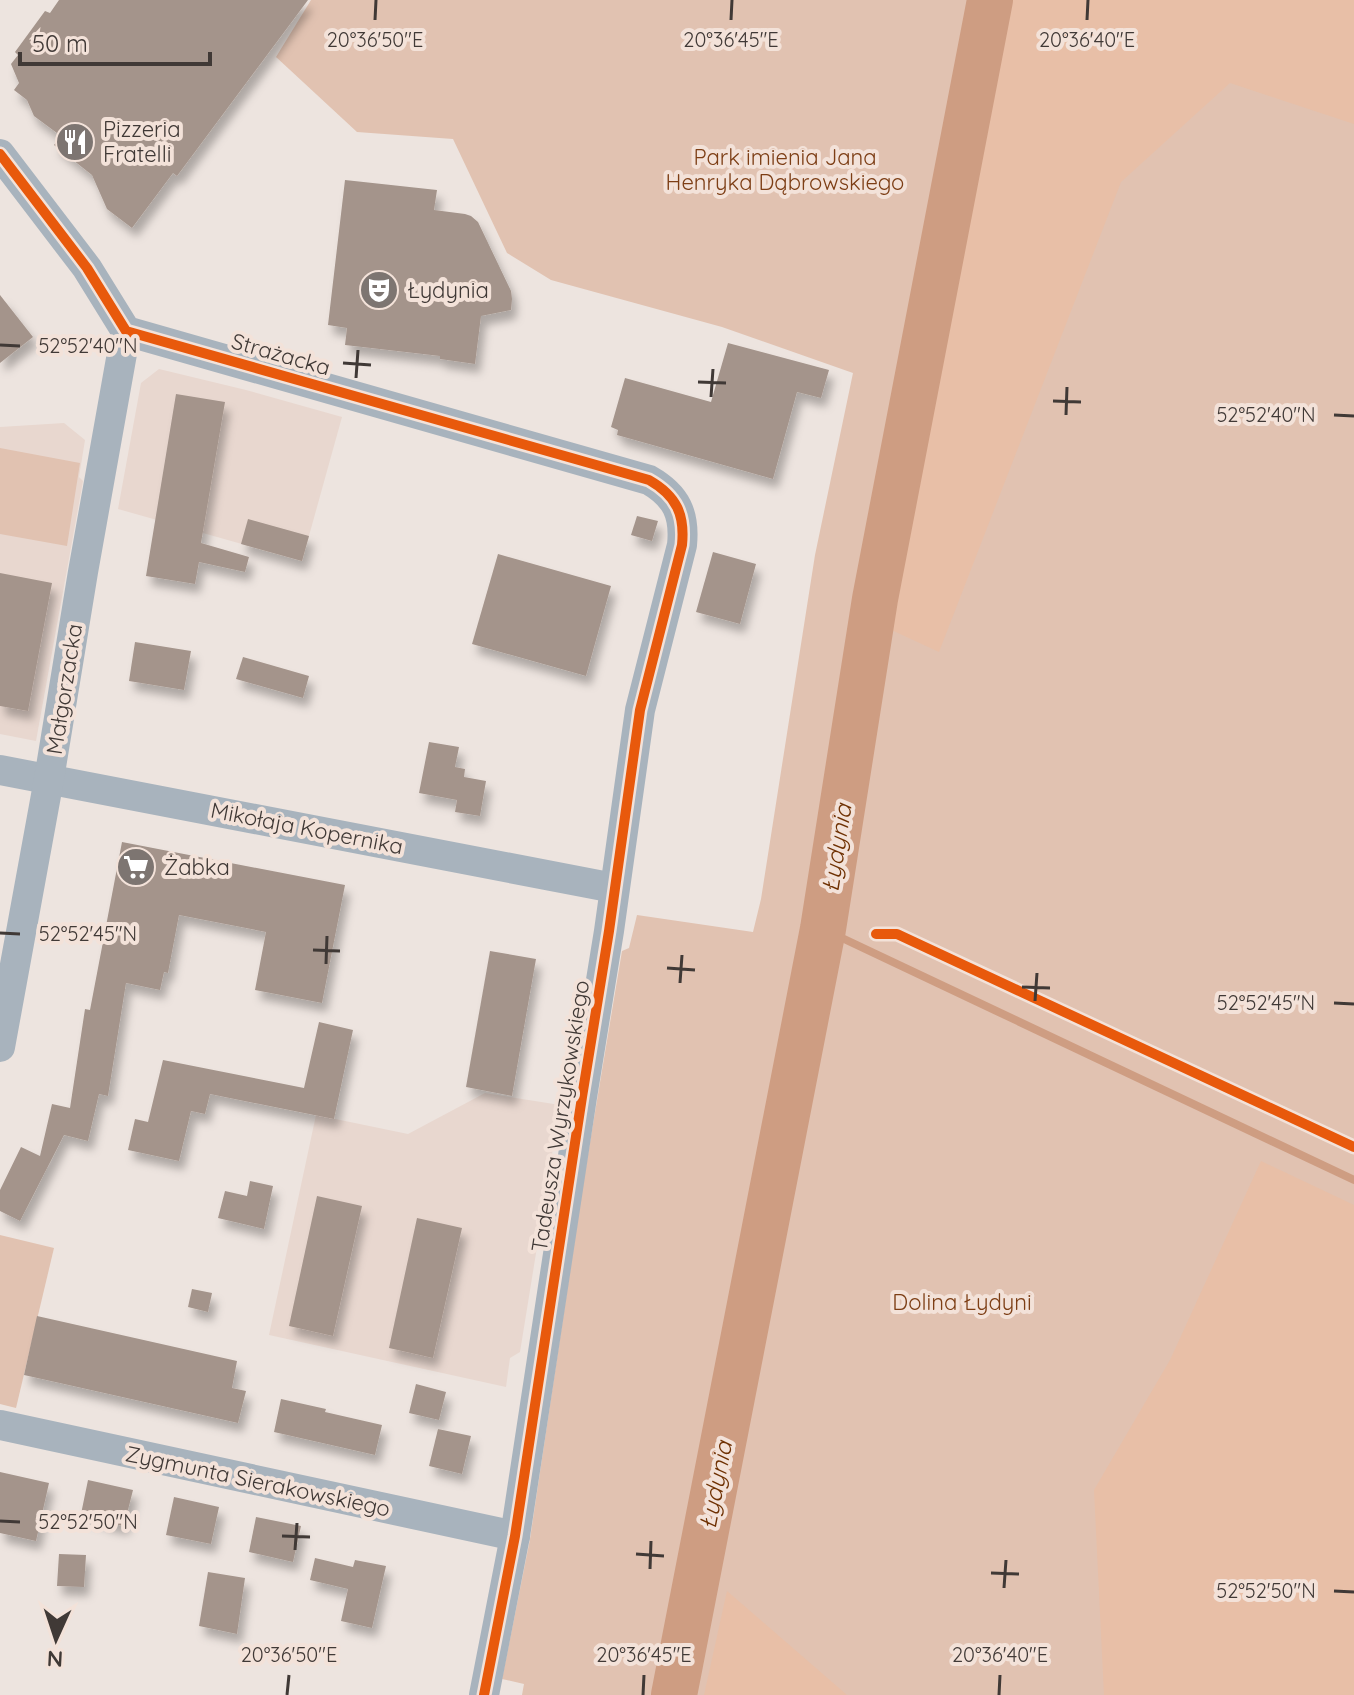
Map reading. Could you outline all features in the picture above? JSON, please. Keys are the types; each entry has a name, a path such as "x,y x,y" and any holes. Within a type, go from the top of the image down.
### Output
{"street":[{"path":"0,154 87,268 126,331"},
{"name":"Strażacka","path":"126,331 649,480 661,486 681,513 684,529 682,545"},
{"name":"Małgorzacka","path":"0,1047 126,331"},
{"name":"Tadeusza Wyrzykowskiego","path":"484,1695 515,1536 640,710 682,545"},
{"name":"Mikołaja Kopernika","path":"0,770 614,888"},
{"name":"Zygmunta Sierakowskiego","path":"0,1425 515,1536"}],"shaded area":[{"path":"991,0 1354,0 1354,124 1230,83 1121,182 939,652 872,621"},
{"path":"159,369 342,417 302,561 118,509 141,383"},
{"path":"64,423 85,440 79,477 83,481 36,741 0,734 0,427"},
{"path":"485,1093 560,1105 520,1352 510,1358 506,1387 269,1335 316,1115 408,1134"},
{"path":"1261,1161 1354,1205 1354,1695 1104,1695 1094,1490 1170,1360"},
{"path":"727,1591 847,1695 704,1695"}],"green space":[{"name":"Dolina Łydyni","path":"311,0 1354,0 1354,1695 522,1695 524,1684 502,1679 530,1539 583,1184 622,951 629,948 637,915 753,932 761,899 815,555 853,373 722,327 551,280 507,253 453,139 357,132 276,57"},
{"path":"0,448 80,463 67,546 0,534"},
{"path":"0,1235 54,1248 16,1408 0,1404"}],"building":[{"path":"59,0 308,0 177,176 173,173 132,228 107,209 92,175 54,145 61,136 34,116 27,100 14,90 19,83 11,64 18,55 15,52 45,11 50,13"},
{"path":"345,180 437,190 434,210 465,214 478,222 512,299 511,310 481,316 475,364 440,359 440,356 345,345 347,328 328,325"},
{"path":"0,295 33,337 0,363"},
{"path":"728,343 829,370 821,398 797,392 773,479 617,435 618,430 611,427 625,378 711,402"},
{"path":"176,394 225,402 201,543 249,557 245,572 199,562 195,584 146,576"},
{"path":"637,516 658,521 652,541 631,535"},
{"path":"248,519 309,536 302,561 241,544"},
{"path":"713,552 756,564 740,624 696,612"},
{"path":"498,554 611,586 586,676 472,644"},
{"path":"0,573 52,583 28,711 0,706"},
{"path":"135,642 191,651 184,690 129,681"},
{"path":"243,657 309,676 303,698 236,679"},
{"path":"429,742 459,747 455,767 465,769 464,777 486,781 480,816 455,812 457,800 419,793"},
{"path":"122,842 345,885 322,1003 255,990 266,932 179,915 168,973 164,972 160,990 126,983 108,1096 99,1094 88,1141 64,1135 20,1221 0,1211 0,1190 21,1147 40,1156 52,1104 70,1108 85,1009 90,1010"},
{"path":"490,951 536,959 512,1096 466,1087"},
{"path":"319,1022 353,1030 334,1119 210,1094 205,1114 191,1111 179,1161 128,1150 135,1119 148,1122 163,1060 304,1088"},
{"path":"250,1181 273,1186 264,1229 218,1218 225,1191 247,1196"},
{"path":"317,1196 362,1206 333,1336 289,1326"},
{"path":"417,1218 462,1228 433,1358 389,1348"},
{"path":"192,1289 212,1293 208,1312 188,1307"},
{"path":"37,1316 237,1361 232,1388 246,1391 238,1423 24,1375"},
{"path":"416,1384 446,1392 439,1420 409,1413"},
{"path":"281,1399 382,1425 375,1455 274,1432"},
{"path":"438,1429 471,1436 462,1474 429,1466"},
{"path":"0,1472 49,1483 36,1541 0,1533"},
{"path":"88,1480 133,1490 124,1526 81,1514"},
{"path":"174,1497 219,1507 211,1544 166,1535"},
{"path":"256,1517 301,1526 293,1562 249,1552"},
{"path":"59,1554 86,1555 84,1587 57,1586"},
{"path":"315,1558 353,1567 355,1560 386,1566 372,1628 341,1621 348,1589 310,1580"},
{"path":"208,1572 245,1578 237,1634 199,1626"}],"waterway":[{"name":"Łydynia","path":"674,1695 823,929 875,599 990,0"},
{"path":"823,929 1354,1180"}],"cycle path":[{"path":"0,154 87,268 126,331 649,480 673,500 680,515 682,545 640,710 609,931 515,1536 484,1695"},
{"path":"876,934 897,934 1354,1147"}],"place":[{"name":"Pizzeria Fratelli","path":"75,142"},
{"name":"Łydynia","path":"379,290"},
{"name":"Żabka","path":"136,867"}],"park label":[{"name":"Park imienia Jana Henryka Dąbrowskiego","path":"785,170"}]}
